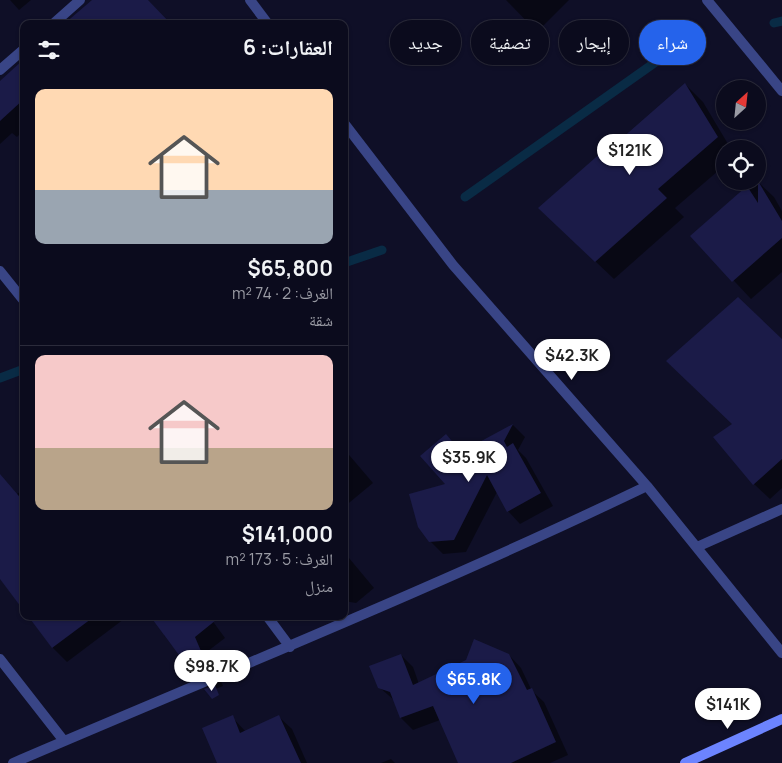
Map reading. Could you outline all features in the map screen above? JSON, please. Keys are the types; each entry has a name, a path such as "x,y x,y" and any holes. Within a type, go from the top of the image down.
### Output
{"street":[{"path":"57,20 80,0"},
{"path":"250,0 265,20"},
{"path":"707,0 782,91"},
{"path":"0,70 20,52"},
{"path":"348,128 453,265 647,486 782,653"},
{"path":"0,271 20,296"},
{"path":"13,763 290,647 580,518 647,486"},
{"path":"696,547 782,509"},
{"path":"271,620 290,647"},
{"path":"0,659 64,741"},
{"path":"685,763 782,719"}],"building":[{"path":"92,0 148,0 167,20 69,20"},
{"path":"20,63 20,103 0,121 0,81"},
{"path":"685,83 718,137 658,189 667,198 595,262 538,208"},
{"path":"742,190 750,190 758,203 758,190 763,190 782,221 782,238 732,282 690,236"},
{"path":"738,297 782,339 782,459 753,485 713,437 732,424 666,361"},
{"path":"513,424 504,441 507,447 513,443 541,493 507,512 487,475 454,540 429,542 418,527 409,494 445,484 420,456 446,434 461,452"},
{"path":"0,474 20,497 20,606 0,579"},
{"path":"31,620 90,620 52,648"},
{"path":"153,620 216,620 195,637 210,672 196,678"},
{"path":"474,639 509,654 527,690 532,688 556,742 511,763 458,763 433,706 400,718 390,692 378,688 369,666 401,654 413,685 466,660"},
{"path":"215,685 219,695 212,699 204,689"},
{"path":"233,715 240,733 279,715 301,763 217,763 202,728"}],"waterway":[{"path":"774,23 782,21"},
{"path":"465,197 651,65"},
{"path":"348,262 382,250"},
{"path":"0,378 20,370"}]}
